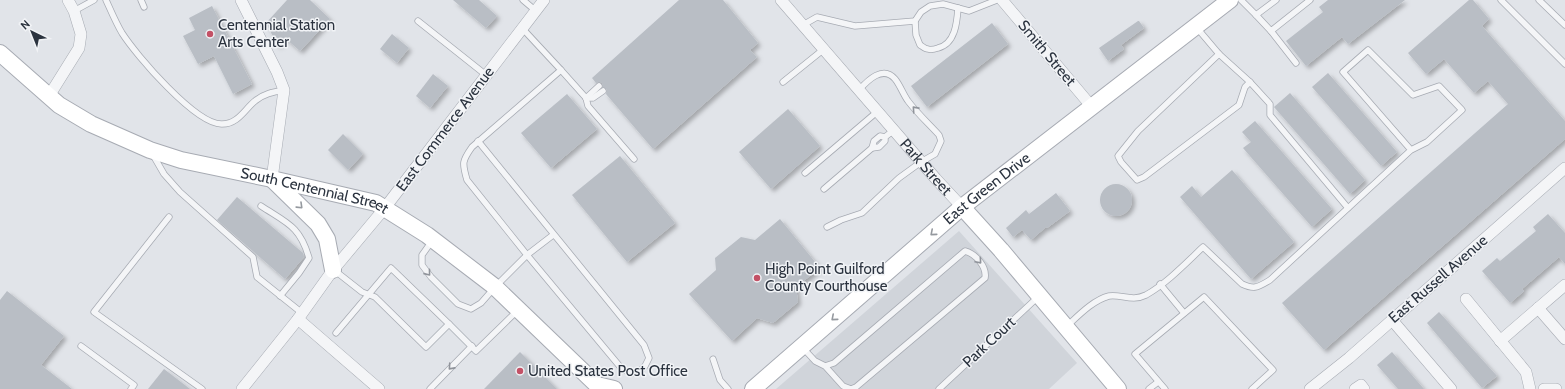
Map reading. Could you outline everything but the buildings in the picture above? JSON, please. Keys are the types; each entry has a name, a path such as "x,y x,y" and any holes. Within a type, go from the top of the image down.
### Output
{"main road":[{"name":"East Green Drive","path":"753,389 962,207 1196,26 1223,2"},
{"name":"South Centennial Street","path":"0,53 59,105 91,124 150,150 181,160 272,179 376,204 433,240 495,287 598,387 614,389"},
{"path":"272,179 318,224 327,239 333,270"},
{"name":"Park Street","path":"962,207 1001,250 1118,389"}],"street":[{"path":"49,96 79,48 81,34 74,11 68,0"},
{"path":"241,0 277,72 284,90 272,179"},
{"name":"East Commerce Avenue","path":"242,389 300,316 333,270 384,209 544,0"},
{"name":"Park Street","path":"781,0 878,111 889,133 922,162 962,207"},
{"name":"Smith Street","path":"1002,0 1092,107"},
{"name":"East Russell Avenue","path":"1310,389 1349,358 1565,168"},
{"path":"1500,341 1565,284"},
{"path":"1466,299 1526,372 1530,389"},
{"path":"1538,308 1565,339"},
{"path":"300,316 379,389"},
{"path":"1392,320 1451,389"},
{"path":"1355,389 1360,385 1364,389"},
{"path":"1544,389 1556,389"}],"lane":[{"path":"74,11 94,0"},
{"path":"106,0 122,32 138,55 194,112 206,120 221,124 237,121 256,100 266,94 284,90"},
{"path":"140,0 144,7"},
{"path":"523,0 536,11"},
{"path":"958,8 958,19 953,35 948,42 939,48 929,50 920,45 916,34 915,21 921,12 930,6 943,4 958,8 969,11 997,0"},
{"path":"1241,0 1271,31 1296,63"},
{"path":"1256,15 1276,0"},
{"path":"1271,31 1310,0"},
{"path":"1501,0 1565,64"},
{"path":"1539,0 1565,25"},
{"path":"803,25 817,17 855,26 915,21"},
{"path":"418,21 486,76"},
{"path":"1196,26 1219,54 1250,82 1270,104 1270,115 1348,208"},
{"path":"522,28 586,98 588,106 634,159"},
{"path":"783,82 824,49"},
{"path":"1066,327 1090,305 1109,296 1130,299 1145,295 1175,273 1203,247 1242,284 1248,287 1257,288 1270,280 1411,150 1427,142 1462,110 1439,86 1413,95 1368,50 1343,72 1411,150"},
{"path":"1219,54 1138,132 1118,156 1120,162 1137,180 1144,177 1239,105 1245,87 1250,82"},
{"path":"478,141 646,349 649,358 645,366 638,373 631,373 622,369 466,180 464,158 478,141 562,70"},
{"path":"827,227 841,220 862,214 899,178 935,154 941,141 939,135 907,100 895,80 889,74 883,73 875,75 859,90"},
{"path":"586,98 599,86"},
{"path":"586,98 593,98 603,92"},
{"path":"805,173 878,111"},
{"path":"824,189 872,148 874,141 880,136 889,133"},
{"path":"150,150 164,174 180,192 253,257 257,277 280,296 300,316"},
{"path":"261,206 294,227 305,243 309,258 280,296"},
{"path":"169,217 94,312 202,389"},
{"path":"433,240 422,255 422,265 431,277 458,304 471,309 481,303 527,255 553,235"},
{"path":"802,346 815,361 825,366 843,386 851,389 856,387 985,278 986,273 984,267 972,253 965,251 834,363 825,366"},
{"path":"336,333 391,268 476,350 518,309"},
{"path":"333,270 362,292 375,297 426,347 449,324"},
{"path":"1160,284 1184,313"},
{"name":"Park Court","path":"939,389 1039,295"},
{"path":"1164,389 1135,354 1204,297 1273,370 1252,389"},
{"path":"81,346 134,385 131,389"},
{"path":"430,389 472,346"},
{"path":"713,359 720,380 728,389"},
{"path":"1149,389 1158,382"}],"shaded area":[{"path":"959,231 1077,363 1049,389 776,389"}],"place":[{"name":"Centennial Station Arts Center","path":"210,34"},
{"name":"High Point Guilford County Courthouse","path":"757,278"},
{"name":"United States Post Office","path":"520,371"}]}
